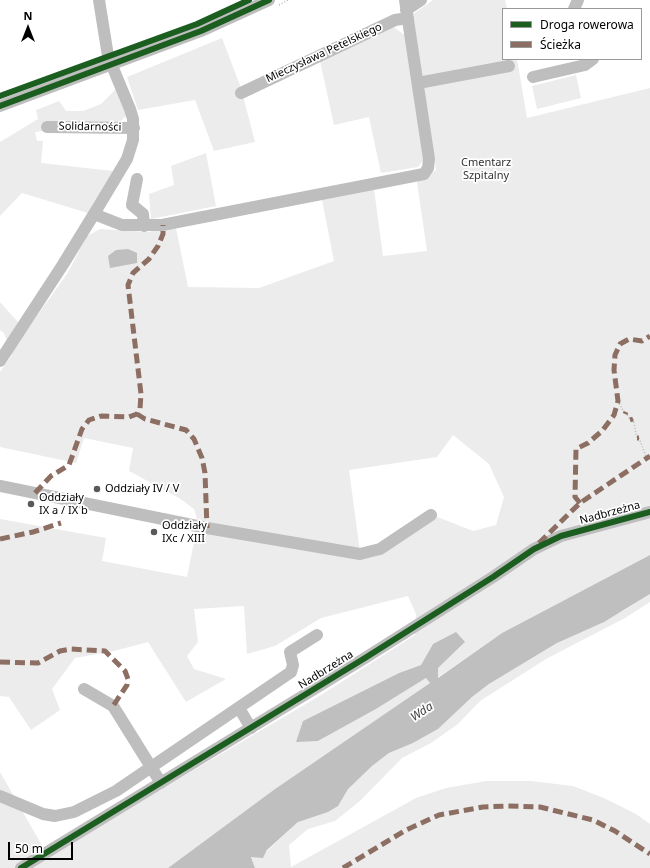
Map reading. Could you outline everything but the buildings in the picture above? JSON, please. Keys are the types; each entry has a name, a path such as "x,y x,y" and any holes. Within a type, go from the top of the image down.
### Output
{"street":[{"path":"0,361 94,214 127,159 132,146 134,128 130,109 108,56 99,0"},
{"path":"0,106 201,31 269,0"},
{"name":"Mieczysława Petelskiego","path":"241,93 395,20 406,9 421,0"},
{"path":"94,214 122,225 144,226 197,219 424,174 428,168 429,159 406,9"},
{"path":"533,77 585,65 592,60"},
{"path":"418,82 509,66"},
{"name":"Solidarności","path":"47,127 134,128"},
{"path":"137,179 132,205 142,214 144,226"},
{"path":"0,486 207,528 360,554 380,549 431,515"},
{"name":"Nadbrzeżna","path":"21,868 462,597 534,549 561,536 650,512"},
{"path":"0,796 43,814 64,815 116,791 291,672 293,665 290,652 317,635"},
{"path":"84,689 113,706 161,783"},
{"path":"239,708 251,728"}],"path":[{"path":"618,401 631,420 647,459"}],"green space":[{"name":"Cmentarz Szpitalny","path":"433,0 505,0 507,8 502,8 502,60 517,60 527,118 650,88 650,555 502,633 437,678 438,668 465,642 433,644 421,665 399,673 303,721 318,741 376,709 426,678 430,683 275,789 168,868 0,868 0,772 48,856 321,695 415,635 416,614 408,596 321,618 275,646 247,654 244,606 194,609 198,642 187,656 194,669 226,679 186,702 148,642 114,651 75,658 52,689 60,710 31,730 9,697 0,696 0,519 106,538 102,561 187,577 198,522 194,509 179,498 129,471 133,448 84,438 76,463 0,447 0,372 12,355 4,333 0,330 0,302 26,331 67,274 87,236 100,229 147,232 176,228 188,287 259,288 334,261 322,200 374,189 383,256 427,251 417,182 436,170 413,14","holes":["453,435 489,464 504,497 496,525 473,531 435,516 389,549 374,557 361,559 349,470 437,457"]},
{"path":"392,26 406,36 424,159 418,167 381,173 369,117 334,125 320,61"},
{"path":"222,38 241,88 255,142 214,151 195,100 138,110 127,77"},
{"path":"576,75 581,98 537,109 532,86"},
{"path":"116,89 126,112 126,116 119,123 35,132 37,141 43,141 41,163 113,171 88,213 22,193 0,216 0,142 38,119 36,110 59,101 66,111 83,111 101,104"},
{"path":"206,153 216,206 151,219 149,194 174,185 171,166"},
{"path":"650,594 650,602 625,618 546,659 480,701 458,724 431,743 402,758 360,801 335,821 308,829 289,845 291,867 416,798 446,788 486,781 531,781 573,786 604,798 636,814 650,824 650,868 255,868 251,856 263,858 267,851 298,822 389,753 413,743 438,729 472,697 489,684 557,643 623,611"}],"water":[{"path":"128,249 137,253 137,263 110,268 108,256 116,250"},
{"name":"Wda","path":"650,555 650,594 604,622 557,643 489,684 472,697 438,729 413,743 389,753 372,766 348,789 338,806 328,812 298,822 267,850 263,858 251,857 255,868 168,868 275,789 430,683 426,678 376,709 318,741 296,742 303,721 399,673 421,665 433,644 456,632 465,642 438,668 438,678 502,633"}],"marked path":[{"path":"35,493 51,476 69,465 82,429 89,420 101,416 129,417 137,414 140,409 141,394 128,285 133,273 149,259 158,246 163,234 163,225"},
{"path":"580,503 575,497 576,449 588,443 602,431 614,415 618,401 614,370 615,355 620,344 629,339 642,341 650,336"},
{"path":"137,414 145,419 186,430 194,439 202,458 205,473 207,528"},
{"path":"539,543 580,503 650,456"},
{"path":"0,539 33,532 61,523"},
{"path":"0,662 38,663 60,651 71,649 105,651 125,671 128,679 127,685 113,706"},
{"path":"343,868 406,830 439,815 483,807 540,807 593,820 615,831 650,854"}],"cycle path":[{"path":"0,96 197,24 249,0"},
{"path":"0,106 201,31 269,0"},
{"path":"21,868 365,658 493,577 534,549 561,536 650,512"}],"place":[{"name":"Oddziały IV / V","path":"97,489"},
{"name":"Oddziały IX a / IX b","path":"31,504"},
{"name":"Oddziały IXc / XIII","path":"154,532"}]}
